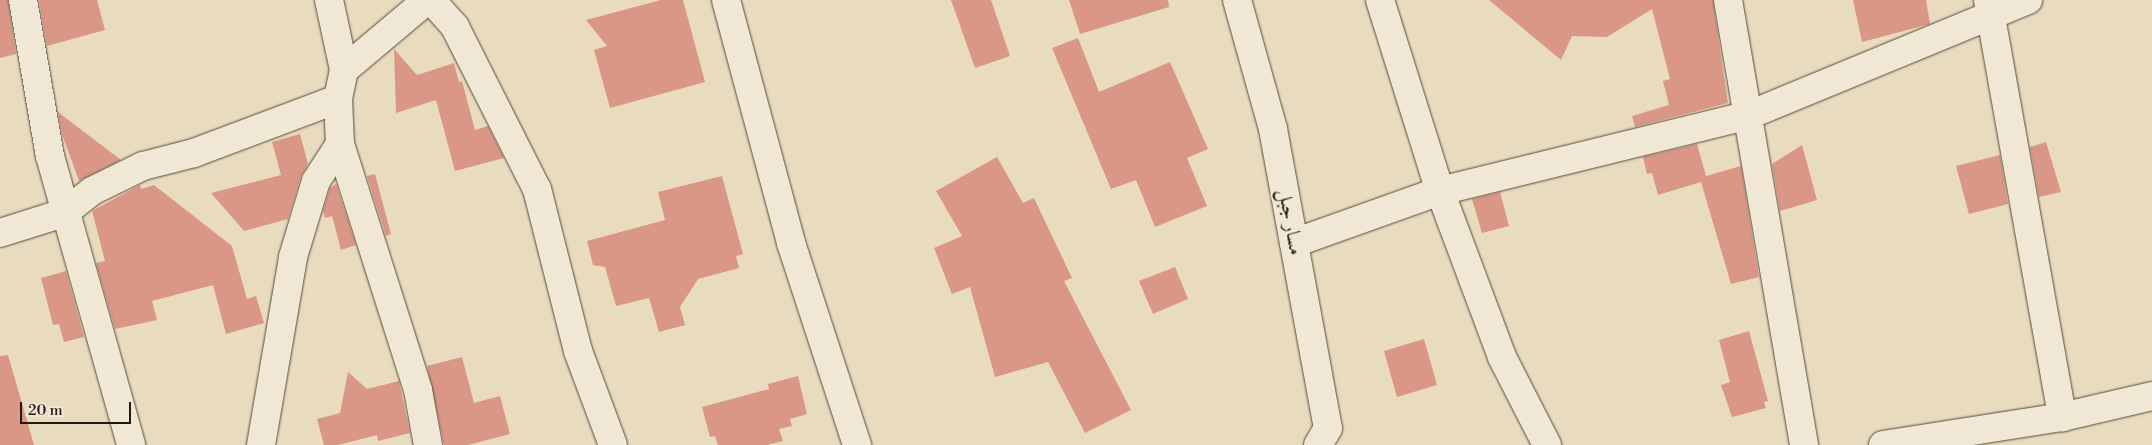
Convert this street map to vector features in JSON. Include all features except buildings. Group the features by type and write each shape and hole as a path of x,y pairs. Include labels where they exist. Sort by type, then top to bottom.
{"street":[{"path":"23,0 50,156 64,213 131,445"},
{"path":"329,0 344,70 338,99 340,144 418,390 428,445"},
{"path":"344,70 429,0 455,27 537,189 578,351 613,445"},
{"path":"726,0 791,243 857,445"},
{"name":"مسار جبل","path":"1237,0 1273,128 1328,428 1318,445"},
{"path":"1380,0 1440,190 1502,357 1547,445"},
{"path":"1728,0 1804,445"},
{"path":"1294,243 1440,190 1749,115 1990,7 2028,0"},
{"path":"1990,7 2062,417"},
{"path":"0,233 64,213 92,191 143,166 194,152 338,99"},
{"path":"261,445 293,257 316,181 340,144"},
{"path":"1883,445 2062,417 2152,396"}]}
